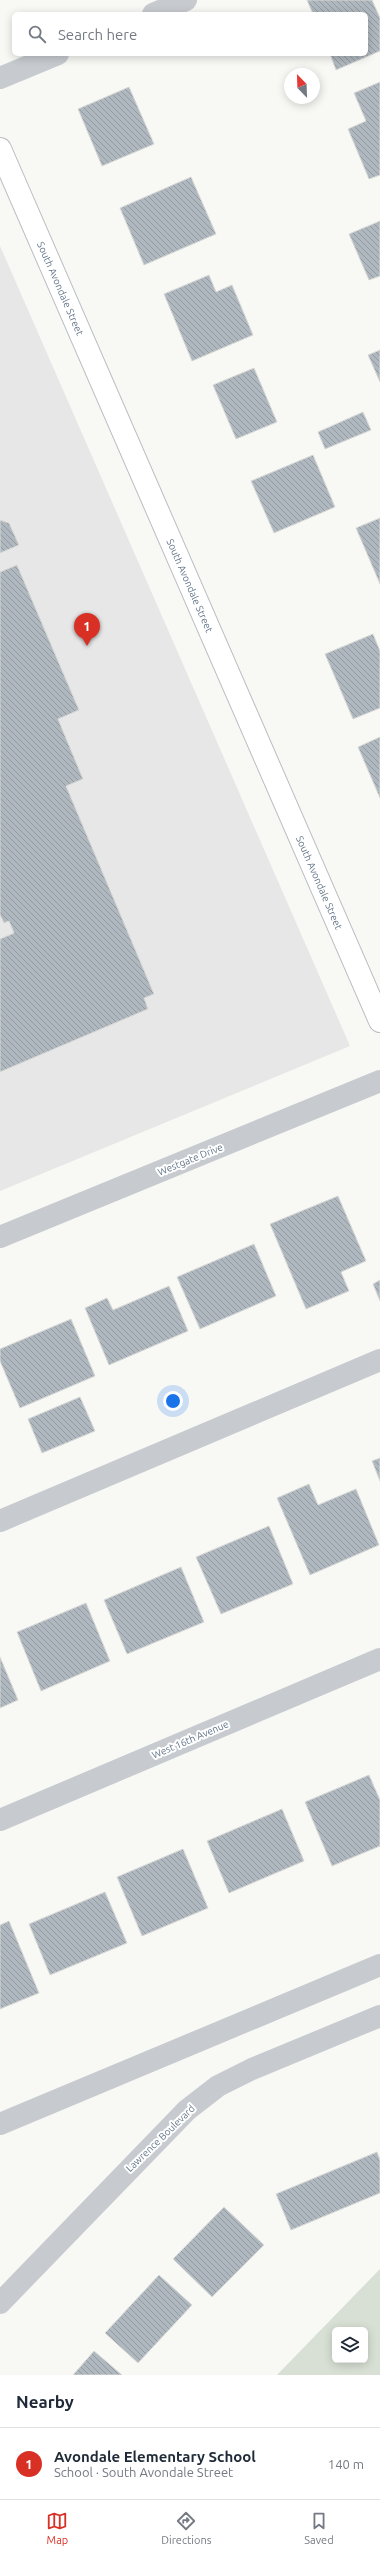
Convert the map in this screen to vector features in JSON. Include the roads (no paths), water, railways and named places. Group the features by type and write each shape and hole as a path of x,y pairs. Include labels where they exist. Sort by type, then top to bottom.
{"main road":[{"name":"South Avondale Street","path":"0,149 380,1021"}],"street":[{"path":"158,12 186,0"},
{"path":"0,78 53,56"},
{"name":"Westgate Drive","path":"0,1237 380,1081"},
{"path":"0,1521 380,1360"},
{"name":"West 16th Avenue","path":"0,1820 380,1659"},
{"path":"0,2124 380,1965"},
{"name":"Lawrence Boulevard","path":"0,2303 162,2134 218,2086 252,2069 380,2016"}],"place":[{"name":"Avondale Elementary School","path":"87,646"}]}
